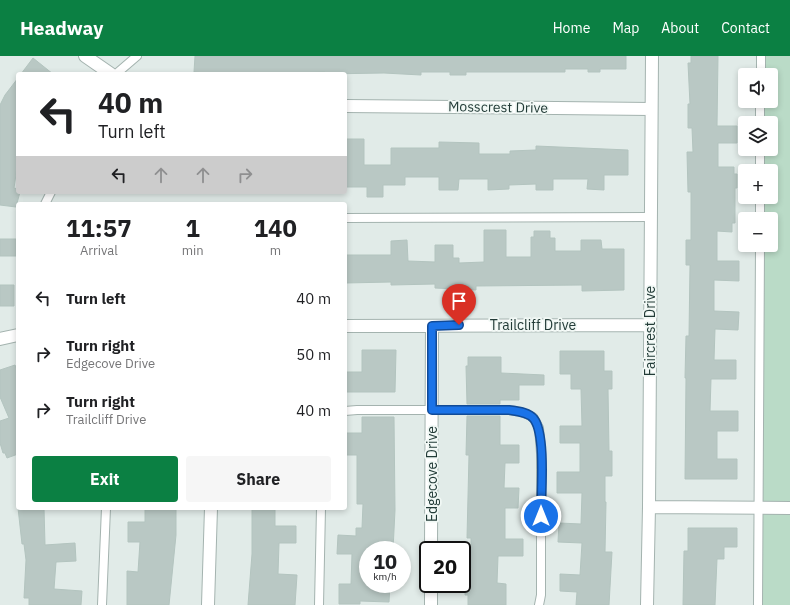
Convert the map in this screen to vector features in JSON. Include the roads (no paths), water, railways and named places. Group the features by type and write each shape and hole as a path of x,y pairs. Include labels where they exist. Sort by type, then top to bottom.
{"street":[{"path":"85,56 108,72"},
{"name":"Faircrest Drive","path":"647,605 652,56"},
{"name":"Mosscrest Drive","path":"347,106 651,109"},
{"name":"Trailcliff Drive","path":"347,326 650,325"},
{"name":"Edgecove Drive","path":"431,541 432,326"},
{"path":"0,339 16,336"},
{"path":"649,507 790,508"},
{"path":"208,605 211,510"},
{"path":"431,593 431,605"}],"lane":[{"path":"118,72 137,56"},
{"path":"761,56 761,68"},
{"path":"347,218 650,217"},
{"path":"758,605 760,252"},
{"path":"347,411 509,410 521,412 534,417 539,428 541,453 541,595 539,605"},
{"path":"102,605 106,510"},
{"path":"319,605 321,510"}]}
